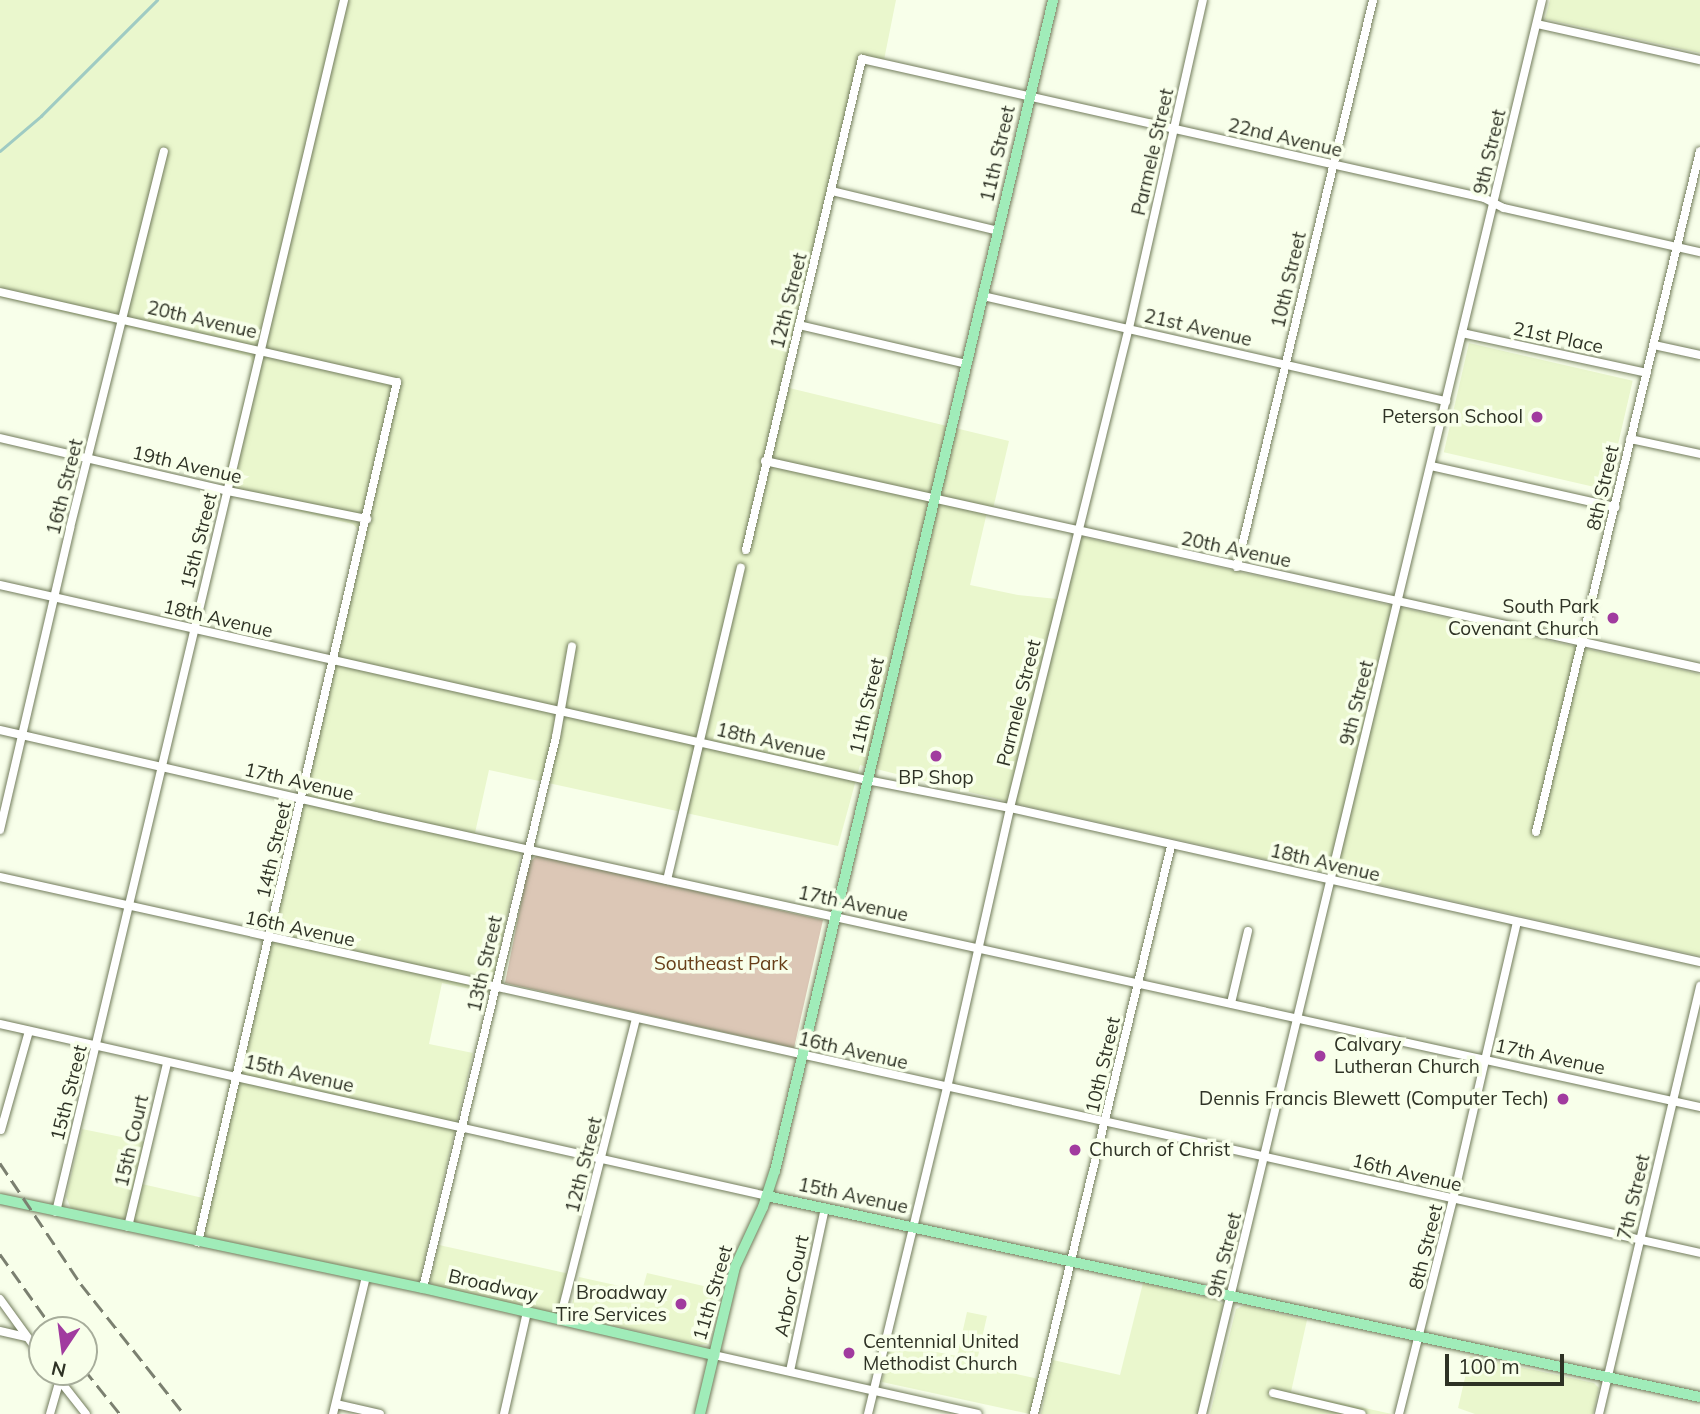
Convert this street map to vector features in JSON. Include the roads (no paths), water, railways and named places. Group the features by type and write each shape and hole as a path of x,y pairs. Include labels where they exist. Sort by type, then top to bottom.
{"main road":[{"name":"11th Street","path":"700,1414 735,1267 766,1196 802,1056 1030,97 1050,0"},
{"name":"15th Avenue","path":"766,1196 1700,1397"},
{"name":"Broadway","path":"0,1199 423,1288 714,1355"}],"street":[{"name":"15th Street","path":"56,1212 344,0"},
{"name":"Parmele Street","path":"868,1414 947,1088 1010,808 1129,328 1203,0"},
{"name":"10th Street","path":"1237,568 1373,0"},
{"name":"9th Street","path":"1202,1414 1537,24 1540,0"},
{"path":"1537,24 1700,60"},
{"name":"22nd Avenue","path":"862,59 1484,198 1504,208 1700,252"},
{"name":"12th Street","path":"746,550 862,59"},
{"name":"8th Street","path":"1536,832 1700,151"},
{"name":"16th Street","path":"0,830 164,152"},
{"path":"832,191 998,231"},
{"name":"20th Avenue","path":"0,292 397,382"},
{"name":"21st Avenue","path":"983,296 1446,401"},
{"path":"799,325 967,364"},
{"name":"21st Place","path":"1462,333 1647,373"},
{"path":"1654,345 1700,355"},
{"name":"14th Street","path":"198,1242 335,662 397,382"},
{"name":"19th Avenue","path":"0,438 228,491 367,519"},
{"path":"1630,439 1700,454"},
{"name":"20th Avenue","path":"765,461 1237,568 1700,668"},
{"path":"1431,466 1615,507"},
{"path":"667,880 741,568"},
{"name":"18th Avenue","path":"0,585 700,743 1010,808 1700,962"},
{"name":"13th Street","path":"423,1288 561,712 572,646"},
{"name":"17th Avenue","path":"0,730 1700,1107"},
{"name":"10th Street","path":"1034,1414 1171,846"},
{"name":"16th Avenue","path":"0,877 496,989 1700,1253"},
{"name":"8th Street","path":"1399,1414 1420,1338 1517,922"},
{"path":"1231,1003 1248,931"},
{"name":"7th Street","path":"1598,1414 1700,986"},
{"name":"12th Street","path":"560,1320 636,1018"},
{"name":"15th Avenue","path":"0,1024 766,1196"},
{"path":"1,1130 29,1031"},
{"name":"15th Court","path":"128,1227 167,1063"},
{"name":"Arbor Court","path":"790,1371 825,1208"},
{"path":"333,1414 366,1277"},
{"path":"0,1299 28,1340"},
{"path":"504,1414 527,1312"},
{"path":"0,1331 26,1337"},
{"name":"Broadway","path":"714,1355 977,1414"},
{"path":"50,1414 58,1386"},
{"path":"65,1386 86,1414"},
{"path":"1273,1394 1362,1414"},
{"path":"336,1404 380,1414"}],"waterway":[{"path":"0,151 41,116 157,0"}],"railway":[{"path":"0,1163 81,1284 184,1414"},
{"path":"0,1254 44,1316"},
{"path":"98,1386 120,1414"}],"place":[{"name":"Peterson School","path":"1537,417"},
{"name":"South Park Covenant Church","path":"1613,618"},
{"name":"BP Shop","path":"936,756"},
{"name":"Calvary Lutheran Church","path":"1320,1056"},
{"name":"Dennis Francis Blewett (Computer Tech)","path":"1563,1099"},
{"name":"Church of Christ","path":"1075,1150"},
{"name":"Broadway Tire Services","path":"681,1304"},
{"name":"Centennial United Methodist Church","path":"849,1353"}],"park label":[{"name":"Southeast Park","path":"721,964"}]}
